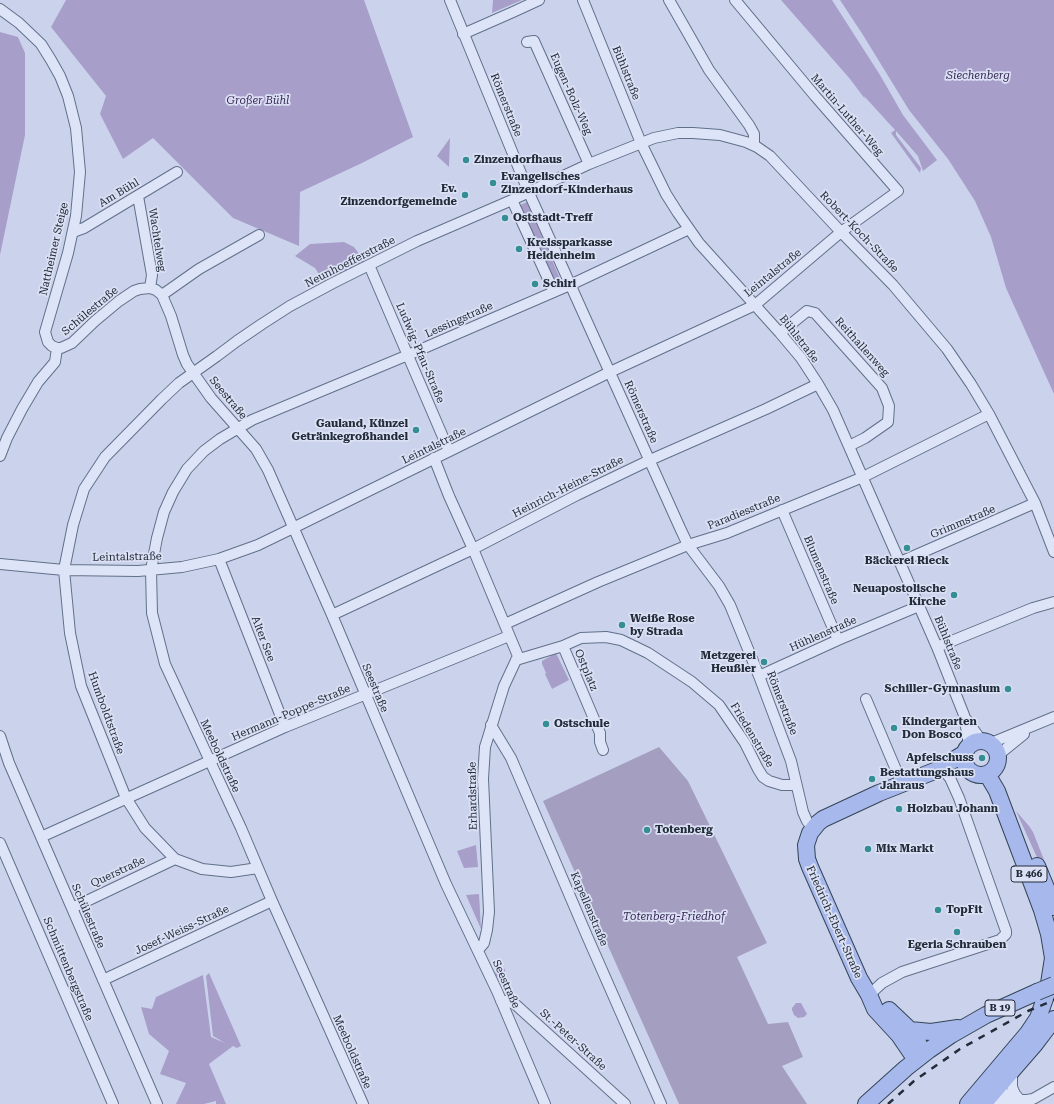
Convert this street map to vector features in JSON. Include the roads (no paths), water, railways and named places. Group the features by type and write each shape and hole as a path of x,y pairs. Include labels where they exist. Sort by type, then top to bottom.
{"main road":[{"path":"813,828 828,817 902,784 943,772 982,756"},
{"name":"B 466","path":"982,756 1054,907"},
{"name":"B 466","path":"982,756 1040,904 1050,934 1053,958 1048,990 1038,1018 983,1104"},
{"name":"Friedrich-Ebert-Straße","path":"813,828 806,845 807,859 840,938 875,1009 899,1035 916,1060"},
{"name":"B 19","path":"866,1104 916,1060 937,1045 999,1008 1054,985"},
{"name":"Friedrich-Ebert-Straße","path":"869,995 881,1003 910,1030 918,1041 919,1049 916,1060"},
{"name":"B 466","path":"968,1104 1002,1076 1044,1033 1054,1019"},
{"path":"910,1030 931,1032 966,1027"}],"street":[{"name":"Römerstraße","path":"450,0 529,193 680,528 688,545 719,586 730,605 760,676 791,760 803,812 807,821 813,828"},
{"path":"463,34 539,0"},
{"name":"Bühlstraße","path":"583,0 641,143 666,194 689,230 708,254 780,333 800,358 818,384 833,410 937,647 982,756"},
{"path":"669,0 709,70 749,125 754,134 754,145"},
{"name":"Martin-Luther-Weg","path":"735,0 815,96 898,191 841,232"},
{"name":"Nattheimer Steige","path":"0,9 19,23 40,44 51,60 60,76 68,96 76,128 80,172 77,209 73,232 45,332 48,342 57,348"},
{"name":"Eugen-Bolz-Weg","path":"527,42 534,41 589,164"},
{"name":"Robert-Koch-Straße","path":"529,193 589,164 665,135 693,133 720,135 754,145 765,152 893,285 947,349 972,384 989,414 1035,504 1054,552"},
{"name":"Am Bühl","path":"73,232 84,228 177,172"},
{"name":"Neunhoefferstraße","path":"193,374 237,341 290,306 422,239 529,193"},
{"name":"Wachtelweg","path":"138,196 152,275 150,288"},
{"path":"512,200 554,292"},
{"name":"Lessingstraße","path":"238,429 252,420 554,292 689,230"},
{"name":"Leintalstraße","path":"0,564 64,570 138,571 182,567 219,559 258,545 610,372 755,305 841,232"},
{"path":"150,288 156,290 162,295 199,269 259,235"},
{"name":"Ludwig-Pfau-Straße","path":"370,265 449,451"},
{"name":"Schülestraße","path":"0,456 7,438 22,409 38,382 55,362 57,348 61,348 72,343 99,317 134,291 150,288"},
{"name":"Seestraße","path":"162,295 171,316 182,355 193,374 211,398 256,449 262,459 332,615 446,884 478,950 545,1104"},
{"name":"Reithallenweg","path":"780,333 807,311 815,312 882,388 889,406 888,422 865,438 849,446"},
{"name":"Humboldtstraße","path":"193,374 179,383 162,399 105,457 84,489 73,525 64,570 70,633 81,686 126,798 146,828 175,859 202,869 231,872 258,868"},
{"name":"Heinrich-Heine-Straße","path":"332,615 473,549 577,495 650,460 766,409 818,384"},
{"name":"Paradiesstraße","path":"505,624 598,582 688,545 727,533 863,477 989,414"},
{"name":"Meeboldstraße","path":"238,429 220,439 204,451 187,470 173,492 162,519 151,570 152,613 165,664 241,828 363,1104"},
{"path":"434,458 518,656 516,660"},
{"name":"Grimmstraße","path":"900,562 1035,504"},
{"name":"Blumenstraße","path":"782,510 838,640"},
{"name":"Alter See","path":"219,559 285,727"},
{"path":"937,647 1033,608 1054,602"},
{"name":"Hühlenstraße","path":"760,676 838,640 919,606"},
{"name":"Hermann-Poppe-Straße","path":"41,837 285,727 509,636"},
{"name":"Friedenstraße","path":"563,646 581,638 606,637 621,640 648,653 692,682 719,705 745,743 763,777 769,781 782,785 796,784"},
{"name":"Ostplatz","path":"516,660 563,646 600,733 600,742 603,750"},
{"name":"Erhardstraße","path":"478,950 484,943 489,912 483,779 485,747 504,686 516,660"},
{"path":"866,699 902,784"},
{"path":"982,756 1034,726 1054,717"},
{"name":"Kapellenstraße","path":"491,725 511,758 661,1104"},
{"path":"982,756 1008,746 1034,726"},
{"name":"Schülestraße","path":"0,736 9,763 157,1104"},
{"path":"869,995 882,983 902,972 1000,940 1006,934 959,798 943,772"},
{"name":"Schmittenbergstraße","path":"0,843 113,1104"},
{"name":"Querstraße","path":"72,908 175,859"},
{"name":"Josef-Weiss-Straße","path":"103,980 272,901"},
{"name":"St.-Peter-Straße","path":"501,1002 508,1001 516,1005 624,1104"},
{"path":"1002,1076 1006,1095 1020,1101"},
{"path":"1002,1076 1011,1083 1013,1091 1020,1101"},
{"path":"989,1104 1004,1099 1020,1101 1036,1098 1054,1086"}],"railway":[{"path":"888,1104 914,1081 960,1049 1028,1011 1054,1000"}],"place":[{"name":"Zinzendorfhaus","path":"466,160"},
{"name":"Evangelisches Zinzendorf-Kinderhaus","path":"493,183"},
{"name":"Ev. Zinzendorfgemeinde","path":"465,195"},
{"name":"Oststadt-Treff","path":"505,218"},
{"name":"Kreissparkasse Heidenheim","path":"519,249"},
{"name":"Schiri","path":"535,284"},
{"name":"Gauland, Künzel Getränkegroßhandel","path":"416,430"},
{"name":"Bäckerei Rieck","path":"907,548"},
{"name":"Neuapostolische Kirche","path":"954,595"},
{"name":"Weiße Rose by Strada","path":"622,625"},
{"name":"Metzgerei Heußler","path":"764,662"},
{"name":"Schiller-Gymnasium","path":"1008,689"},
{"name":"Ostschule","path":"546,724"},
{"name":"Kindergarten Don Bosco","path":"894,728"},
{"name":"Apfelschuss","path":"982,758"},
{"name":"Bestattungshaus Jahraus","path":"872,779"},
{"name":"Holzbau Johann","path":"899,809"},
{"name":"Totenberg","path":"647,830"},
{"name":"Mix Markt","path":"868,849"},
{"name":"TopFit","path":"938,910"},
{"name":"Egeria Schrauben","path":"957,932"}],"park label":[{"name":"Siechenberg","path":"978,76"},
{"name":"Großer Bühl","path":"258,101"},
{"name":"Totenberg-Friedhof","path":"674,917"}]}
